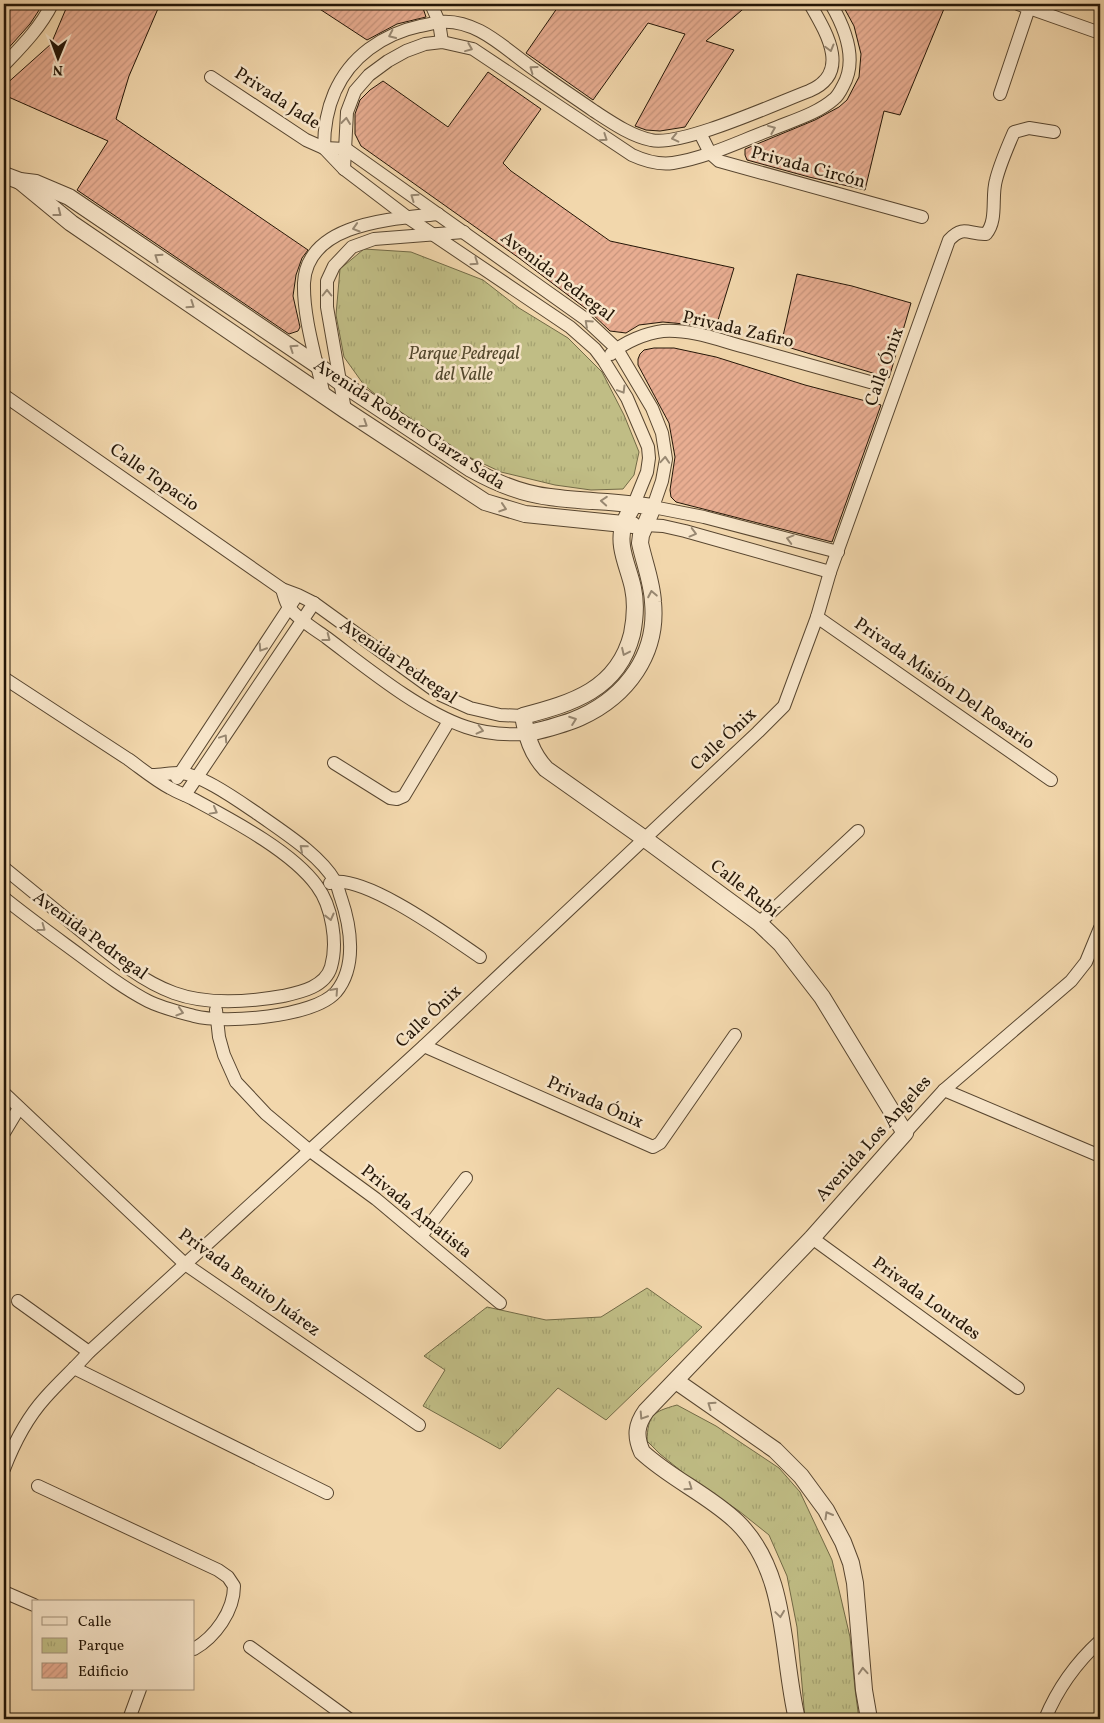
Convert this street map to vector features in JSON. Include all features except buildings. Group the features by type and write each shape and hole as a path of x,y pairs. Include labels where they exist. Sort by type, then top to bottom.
{"street":[{"path":"4,65 39,27 52,4"},
{"path":"431,4 439,22 442,42"},
{"path":"324,148 324,128 328,111 338,83 350,67 363,54 389,36 405,29 439,22 454,22 470,26 487,35 535,71 603,117 634,134 661,142 700,133 820,86 827,79 833,64 832,50 810,4"},
{"path":"344,169 346,149 345,125 350,101 355,91 370,75 388,61 406,51 425,44 442,42 474,49 632,156 655,162 672,163 710,154 814,112 835,98 844,86 849,70 850,57 849,45 831,4"},
{"path":"1000,94 1024,6 1100,33"},
{"name":"Privada Jade","path":"211,77 306,140 324,148 346,149"},
{"name":"Calle Ónix","path":"4,1469 11,1450 26,1424 45,1398 89,1352 424,1046 784,706 949,240 956,233 966,230 980,235 986,234 990,230 993,218 995,182 1005,151 1014,132 1029,128 1054,132"},
{"path":"700,133 710,154"},
{"name":"Privada Jade","path":"324,148 344,169"},
{"name":"Avenida Pedregal","path":"289,607 304,621 372,672 425,707 449,720 488,732 507,735 526,734 580,718 598,708 621,691 642,664 652,633 653,601 640,543 641,535 662,482 666,459 662,433 652,408 617,349 584,318 346,149"},
{"name":"Privada Circón","path":"710,154 726,164 922,217"},
{"name":"Avenida Pedregal","path":"298,595 314,604 441,695 470,708 500,715 522,716 554,708 582,697 606,681 620,664 629,644 634,613 633,588 621,543 623,525 647,472 648,446 627,398 604,361 595,349 570,327 434,234 407,218 344,169"},
{"name":"Avenida Roberto Garza Sada","path":"4,175 20,181 36,183 69,197 317,364 340,382 471,469 493,481 521,492 549,497 634,504 704,517 838,552"},
{"name":"Avenida Roberto Garza Sada","path":"20,181 71,223 344,410 485,502 525,514 623,525 645,524 663,526 830,572"},
{"path":"324,396 305,305 304,282 312,257 329,240 342,232 359,226 438,214"},
{"path":"344,410 327,307 327,281 334,266 352,247 374,239 464,232"},
{"name":"Privada Zafiro","path":"604,361 617,349 648,334 664,331 686,333 714,339 870,382"},
{"name":"Calle Topacio","path":"5,396 282,589 298,595"},
{"path":"282,589 289,607"},
{"path":"170,789 298,595"},
{"path":"185,795 314,604"},
{"name":"Privada Misión Del Rosario","path":"817,617 1051,780"},
{"name":"Avenida Pedregal","path":"4,678 152,775 170,789 185,795 263,840 307,874 318,888 329,913 335,940 330,972 324,980 302,992 278,997 216,1000 191,998 175,994 140,976 4,868"},
{"name":"Calle Rubí","path":"522,716 533,754 546,769 759,923 781,944 822,997 905,1132"},
{"path":"334,763 390,798 397,799 404,796 449,720"},
{"name":"Avenida Pedregal","path":"4,898 125,988 150,1002 177,1012 197,1017 243,1020 288,1013 322,1002 335,993 346,976 350,954 349,933 346,912 335,882 324,867 300,845 244,805 210,784 180,773 152,775"},
{"path":"759,923 858,831"},
{"path":"318,888 335,882 363,888 405,908 480,957"},
{"name":"Avenida Los Angeles","path":"797,1719 778,1602 772,1578 762,1554 750,1536 736,1521 649,1459 642,1452 637,1441 637,1430 640,1420 646,1411 812,1238 944,1090 1071,981 1086,962 1099,934"},
{"name":"Privada Amatista","path":"216,1000 217,1019 224,1055 236,1082 266,1114 309,1150 376,1199 500,1303"},
{"name":"Privada Ónix","path":"424,1046 654,1147 660,1143 735,1035"},
{"path":"944,1090 1100,1156"},
{"name":"Privada Benito Juárez","path":"4,1093 185,1264 419,1425"},
{"path":"4,1133 19,1108"},
{"path":"421,1236 466,1178"},
{"name":"Privada Lourdes","path":"812,1238 1018,1388"},
{"path":"18,1301 89,1352"},
{"path":"74,1368 327,1493"},
{"path":"676,1381 775,1450 801,1476 826,1510 843,1542 851,1562 856,1583 864,1690 869,1719"},
{"path":"38,1486 228,1576 234,1586 229,1612 209,1637 195,1648"},
{"path":"4,1592 32,1604"},
{"path":"1045,1719 1049,1709 1076,1666 1100,1641"},
{"path":"250,1647 349,1719"},
{"path":"129,1719 140,1690"}],"green space":[{"name":"Parque Pedregal del Valle","path":"364,249 411,252 483,280 519,308 568,338 602,372 624,415 639,452 634,475 623,489 591,490 555,485 501,472 456,451 420,431 364,385 344,357 336,315 340,269"},
{"path":"647,1288 702,1327 606,1420 558,1388 500,1449 423,1406 445,1370 424,1356 487,1307 546,1320 601,1317"},
{"path":"677,1405 716,1426 779,1468 800,1492 832,1560 850,1637 859,1719 805,1719 797,1627 787,1576 769,1535 739,1511 686,1475 647,1441 650,1420 653,1416 662,1410"}]}
